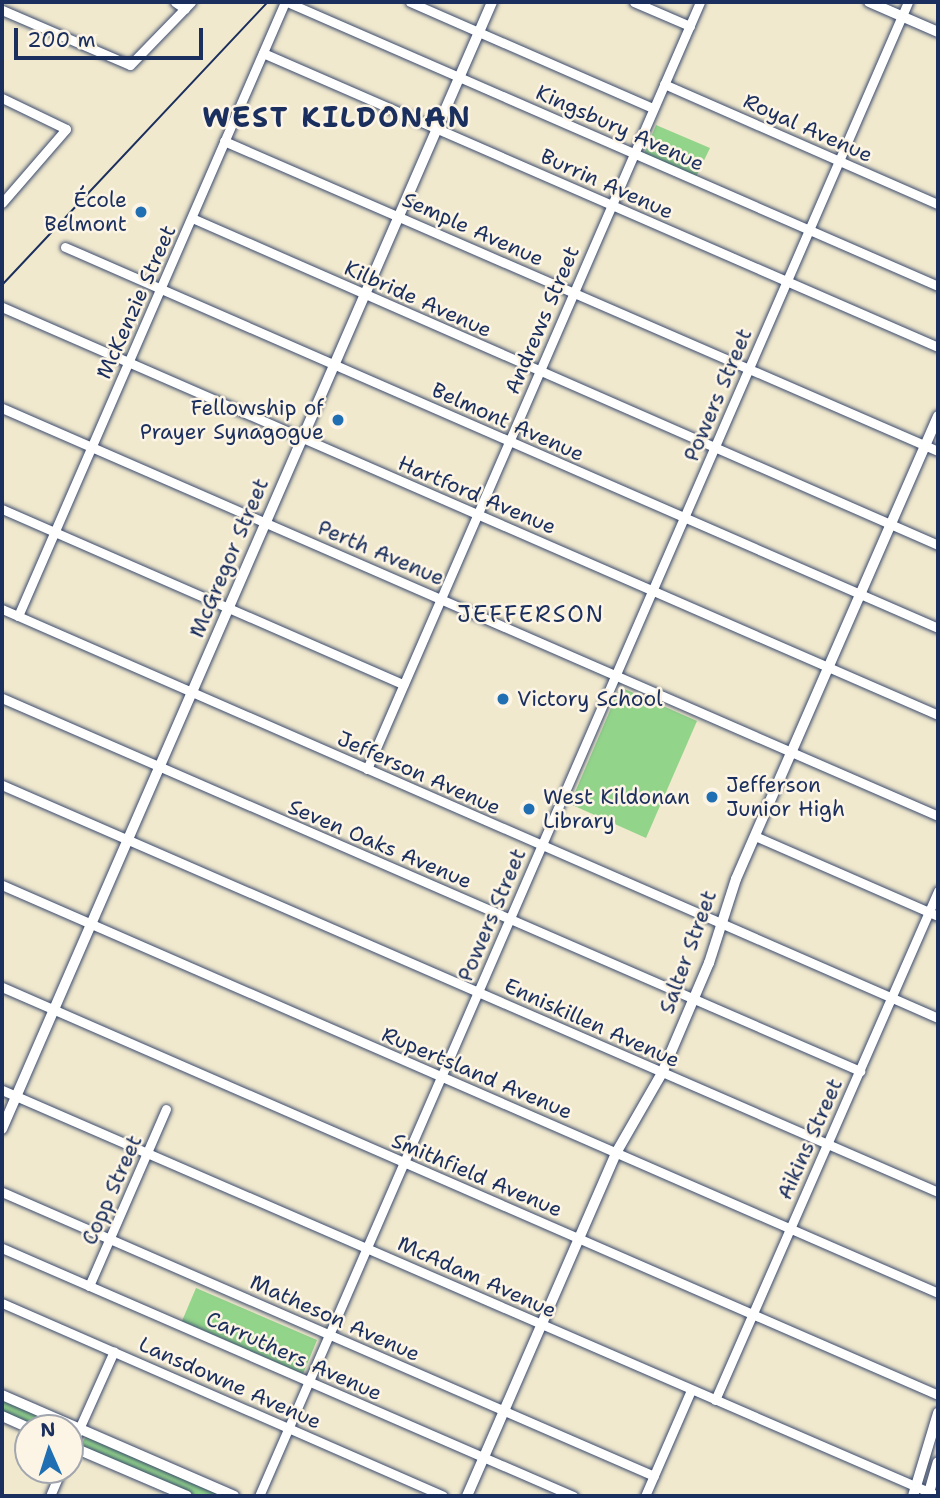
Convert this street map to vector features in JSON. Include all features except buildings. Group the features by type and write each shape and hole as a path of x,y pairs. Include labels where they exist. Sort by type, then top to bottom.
{"main road":[{"name":"McGregor Street","path":"2,1129 492,2"},
{"path":"869,2 938,32"},
{"name":"Salter Street","path":"467,1496 616,1153 662,1073 693,1000 755,836 938,416"},
{"path":"2,1395 46,1414"},
{"path":"914,1492 938,1413"},
{"path":"84,1431 234,1496"},
{"path":"84,1453 187,1496"},
{"path":"932,1495 938,1462"}],"street":[{"path":"2,10 130,65 188,6 175,2"},
{"name":"McKenzie Street","path":"18,616 286,2"},
{"name":"Kingsbury Avenue","path":"286,2 938,286"},
{"path":"410,2 653,108"},
{"path":"634,2 690,26"},
{"name":"Andrews Street","path":"367,769 700,2"},
{"name":"Powers Street","path":"259,1496 908,2"},
{"name":"Burrin Avenue","path":"263,53 938,347"},
{"name":"Royal Avenue","path":"664,84 938,204"},
{"path":"2,98 66,129 2,203"},
{"name":"Semple Avenue","path":"224,141 938,451"},
{"name":"Kilbride Avenue","path":"192,218 938,545"},
{"name":"Belmont Avenue","path":"65,247 938,628"},
{"path":"2,319 6,309"},
{"name":"Hartford Avenue","path":"6,309 938,715"},
{"name":"Perth Avenue","path":"2,408 938,816"},
{"path":"2,509 403,684"},
{"name":"Jefferson Avenue","path":"2,609 938,1018"},
{"name":"Seven Oaks Avenue","path":"2,698 860,1071"},
{"name":"Enniskillen Avenue","path":"2,785 938,1192"},
{"path":"755,836 934,914"},
{"name":"Rupertsland Avenue","path":"2,885 938,1293"},
{"name":"Aikins Street","path":"715,1400 891,998 934,914 938,891"},
{"name":"Smithfield Avenue","path":"2,987 938,1395"},
{"name":"McAdam Avenue","path":"2,1090 715,1400 914,1492 932,1495"},
{"name":"Copp Street","path":"89,1286 166,1109"},
{"name":"Matheson Avenue","path":"2,1192 654,1476"},
{"name":"Carruthers Avenue","path":"2,1248 573,1496"},
{"name":"Lansdowne Avenue","path":"2,1303 443,1496"},
{"path":"84,1420 114,1351"},
{"path":"645,1496 691,1390"}],"green space":[{"path":"656,125 710,148 696,177 644,154"},
{"path":"620,687 697,721 646,838 570,804"},
{"path":"196,1288 317,1340 303,1374 182,1321"},
{"path":"2,1400 34,1414 14,1414 14,1417 2,1412"},
{"path":"86,1437 223,1496 196,1496 84,1447"}],"railway":[{"path":"2,285 268,2"}],"place":[{"name":"École Belmont","path":"141,212"},
{"name":"Fellowship of Prayer Synagogue","path":"338,420"},
{"name":"Victory School","path":"503,699"},
{"name":"Jefferson Junior High","path":"712,797"},
{"name":"West Kildonan Library","path":"529,809"}],"district":[{"name":"WEST KILDONAN","path":"337,117"},
{"name":"JEFFERSON","path":"531,614"}]}
